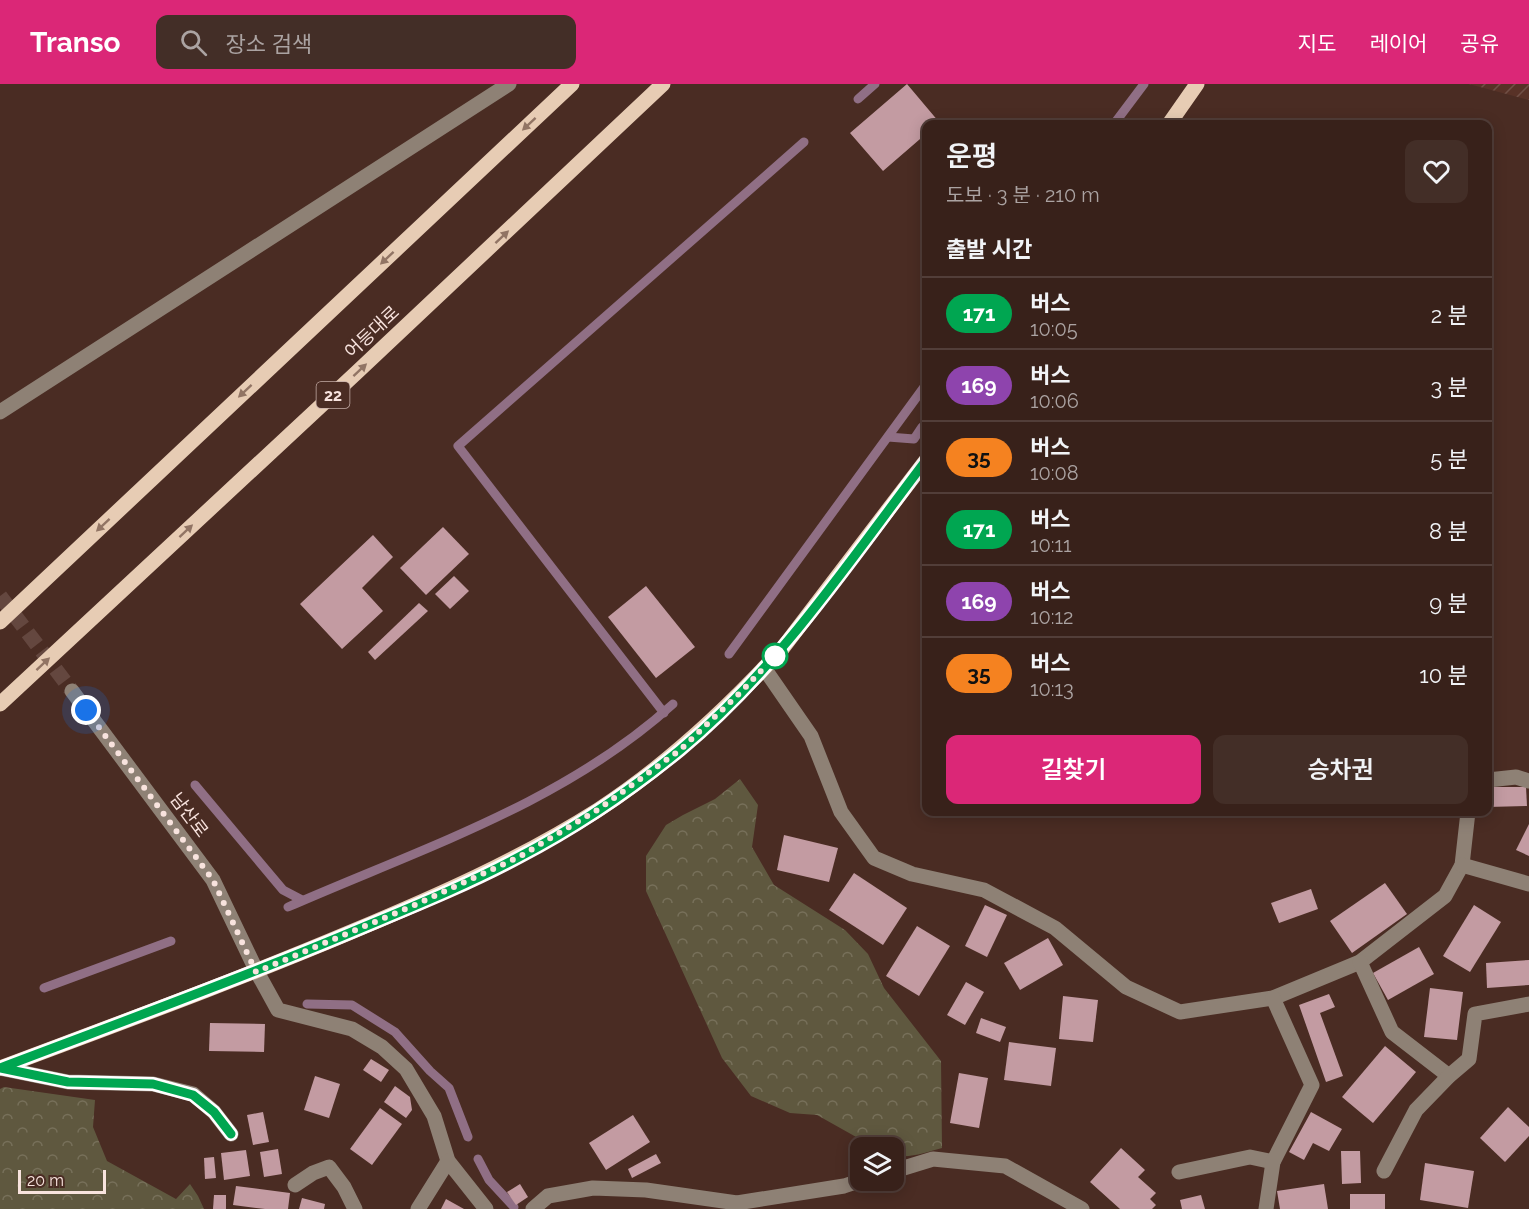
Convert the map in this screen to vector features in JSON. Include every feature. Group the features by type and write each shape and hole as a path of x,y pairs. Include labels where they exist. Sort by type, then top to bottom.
{"main road":[{"path":"0,622 572,84"},
{"name":"어등대로","path":"0,704 663,84"},
{"path":"1172,120 1197,84"},
{"path":"0,1068 256,972 415,905 529,851 599,809 680,750 782,649 922,466"}],"street":[{"path":"0,412 508,84"},
{"path":"764,668 811,736 841,812 874,858 912,874 984,890 1055,928 1126,987 1180,1012 1273,998 1360,962 1445,896 1461,865 1467,816"},
{"name":"남산로","path":"72,691 213,880 256,972 278,1010 352,1029 382,1047 406,1069 434,1116 448,1161"},
{"path":"1492,780 1516,777 1529,781"},
{"path":"1461,865 1529,884"},
{"path":"1360,962 1392,1032 1449,1076"},
{"path":"1266,1209 1273,1162 1312,1085 1273,998"},
{"path":"1384,1171 1416,1110 1469,1059 1475,1014 1529,1004"},
{"path":"0,1068 68,1082 153,1084 193,1095 214,1112 231,1134"},
{"path":"1179,1172 1250,1157 1273,1162"},
{"path":"904,1168 933,1160 1005,1166 1082,1209"},
{"path":"418,1209 448,1161 486,1209"},
{"path":"295,1185 313,1173 329,1167 344,1187 355,1209"},
{"path":"533,1209 548,1197 593,1188 646,1190 737,1203 850,1184"}],"shaded area":[{"path":"1469,84 1529,84 1529,100"}],"green space":[{"path":"740,779 758,805 752,847 774,885 845,930 868,954 884,988 941,1061 942,1148 904,1156 904,1137 856,1137 817,1115 790,1113 751,1096 722,1058 646,891 646,856 666,825 715,799"},
{"path":"4,1087 95,1100 93,1127 107,1161 176,1199 190,1184 204,1209 0,1209 0,1089"}],"building":[{"path":"907,84 937,120 922,120 922,137 883,171 850,133"},
{"path":"443,527 469,554 426,595 400,568"},
{"path":"373,535 393,557 362,588 383,611 342,649 300,604"},
{"path":"454,576 469,591 450,609 435,594"},
{"path":"646,586 695,647 656,678 608,617"},
{"path":"419,603 428,611 375,660 368,652"},
{"path":"1492,787 1526,787 1527,806 1492,807"},
{"path":"1529,824 1529,856 1516,850"},
{"path":"784,835 838,848 829,882 777,870"},
{"path":"854,873 907,908 883,945 829,910"},
{"path":"1385,883 1407,914 1352,953 1330,921"},
{"path":"1311,889 1318,909 1279,923 1271,903"},
{"path":"985,905 1007,915 987,957 965,946"},
{"path":"1474,905 1501,922 1470,972 1443,956"},
{"path":"917,926 950,946 919,996 886,976"},
{"path":"1048,938 1063,965 1020,990 1004,963"},
{"path":"1419,947 1434,974 1388,1000 1373,973"},
{"path":"1529,960 1529,985 1487,988 1486,963"},
{"path":"966,982 984,992 965,1025 947,1015"},
{"path":"1430,988 1463,992 1457,1040 1424,1037"},
{"path":"1329,994 1335,1007 1320,1013 1343,1076 1326,1082 1299,1005"},
{"path":"1063,996 1098,1000 1093,1042 1059,1039"},
{"path":"981,1018 1006,1027 1000,1042 976,1033"},
{"path":"210,1023 265,1024 264,1052 209,1051"},
{"path":"1009,1042 1056,1048 1051,1086 1004,1080"},
{"path":"1385,1046 1416,1072 1373,1123 1342,1097"},
{"path":"371,1059 389,1070 381,1082 363,1070"},
{"path":"959,1073 988,1078 979,1128 950,1123"},
{"path":"315,1076 340,1084 329,1118 304,1110"},
{"path":"395,1086 410,1097 412,1110 406,1118 384,1102"},
{"path":"1508,1107 1529,1127 1529,1136 1505,1162 1480,1138"},
{"path":"380,1108 402,1124 372,1165 350,1149"},
{"path":"263,1112 269,1142 253,1145 247,1115"},
{"path":"1311,1112 1342,1129 1329,1151 1313,1143 1304,1160 1289,1152"},
{"path":"633,1115 650,1142 606,1170 589,1143"},
{"path":"1121,1148 1145,1170 1138,1177 1156,1193 1150,1199 1156,1205 1152,1209 1120,1209 1090,1182"},
{"path":"278,1149 282,1174 264,1177 260,1152"},
{"path":"246,1150 250,1176 224,1180 221,1153"},
{"path":"1341,1151 1360,1151 1361,1183 1342,1184"},
{"path":"656,1154 661,1163 632,1178 628,1169"},
{"path":"214,1157 216,1178 205,1179 204,1158"},
{"path":"1425,1163 1474,1171 1468,1208 1420,1200"},
{"path":"520,1184 528,1197 516,1205 507,1192"},
{"path":"1324,1184 1328,1209 1280,1209 1277,1191"},
{"path":"236,1186 290,1193 288,1209 233,1205"},
{"path":"1350,1194 1385,1194 1385,1209 1350,1209"},
{"path":"214,1195 226,1195 226,1209 213,1209"},
{"path":"1201,1195 1205,1209 1182,1209 1180,1200"},
{"path":"302,1198 325,1204 324,1209 299,1209"},
{"path":"446,1199 464,1209 441,1209"}],"waterway":[{"path":"858,99 875,84"},
{"path":"1117,120 1144,84"},
{"path":"664,713 458,446 804,142"},
{"path":"729,654 922,390"},
{"path":"888,437 914,439 922,427"},
{"path":"288,907 489,821 538,796 631,739 673,704"},
{"path":"195,785 283,890 302,900"},
{"path":"44,988 171,941"},
{"path":"307,1004 352,1005 395,1032 430,1071 449,1088 468,1137"},
{"path":"478,1159 489,1180 514,1207"}],"tunnel":[{"path":"0,596 72,691"}],"bus line":[{"name":"171","path":"231,1134 214,1112 193,1095 153,1084 68,1082 0,1068 256,972 415,905 519,857 599,809 680,750 782,649 922,466"}],"route":[{"path":"86,710 213,880 256,972 415,905 519,857 599,809 680,750 775,656"}]}
